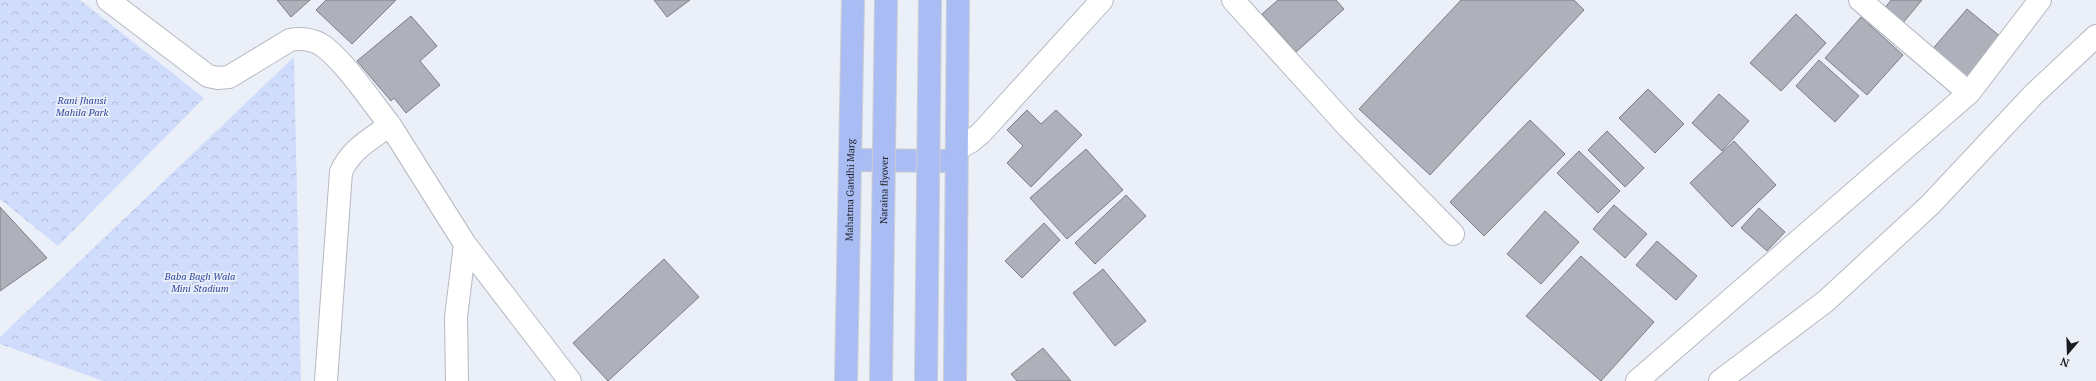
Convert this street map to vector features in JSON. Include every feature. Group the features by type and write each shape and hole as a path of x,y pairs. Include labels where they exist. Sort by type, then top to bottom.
{"main road":[{"name":"Mahatma Gandhi Marg","path":"846,381 851,160 852,0"},
{"name":"Naraina flyover","path":"881,381 886,0"},
{"path":"926,381 930,0"},
{"path":"955,381 958,0"},
{"path":"851,160 956,155"}],"street":[{"path":"108,0 208,76 218,78 229,77 290,40 301,38 319,44 334,54 390,125 465,244 570,381"},
{"path":"956,155 981,133 1102,0"},
{"path":"1233,0 1348,127 1453,234"},
{"path":"1860,0 1970,93"},
{"path":"1637,381 1970,93 2040,0"},
{"path":"1720,381 1826,301 1930,205 2032,95 2096,36"},
{"path":"326,381 341,172 346,160 357,149 390,125"},
{"path":"457,381 456,317 465,244"}],"green space":[{"name":"Rani Jhansi Mahila Park","path":"0,0 80,0 204,98 58,246 0,199"},
{"name":"Baba Bagh Wala Mini Stadium","path":"294,57 301,381 103,381 0,344 0,337"}],"building":[{"path":"277,0 310,0 291,17"},
{"path":"326,0 396,0 352,44 316,10"},
{"path":"654,0 690,0 667,17"},
{"path":"1278,0 1336,0 1344,9 1296,52 1262,14"},
{"path":"1461,0 1574,0 1584,10 1430,175 1359,109"},
{"path":"1891,0 1922,0 1902,24 1884,9"},
{"path":"1967,9 2007,42 1970,85 1930,52"},
{"path":"1796,14 1826,43 1781,91 1750,63"},
{"path":"411,16 437,46 420,61 440,85 406,113 394,98 391,101 357,61"},
{"path":"1861,17 1903,55 1867,95 1825,58"},
{"path":"1819,60 1859,96 1835,122 1796,86"},
{"path":"1648,89 1684,124 1655,153 1619,118"},
{"path":"1719,94 1749,121 1722,151 1692,123"},
{"path":"1027,110 1041,124 1056,110 1082,135 1031,187 1007,163 1023,146 1007,130"},
{"path":"1530,120 1565,154 1484,236 1450,202"},
{"path":"1607,131 1644,168 1625,187 1588,150"},
{"path":"1734,141 1776,185 1732,227 1690,183"},
{"path":"1086,149 1123,190 1067,239 1030,198"},
{"path":"1579,151 1620,191 1598,213 1557,173"},
{"path":"1126,195 1146,216 1095,264 1075,243"},
{"path":"1614,205 1647,234 1625,258 1593,229"},
{"path":"0,207 47,258 0,291"},
{"path":"1759,208 1785,232 1767,251 1741,228"},
{"path":"1545,211 1579,242 1541,284 1507,254"},
{"path":"1044,223 1060,240 1022,278 1005,261"},
{"path":"1657,241 1697,276 1676,300 1636,265"},
{"path":"1581,256 1654,322 1601,381 1526,316"},
{"path":"664,259 699,297 608,381 573,343"},
{"path":"1103,269 1146,321 1115,346 1073,293"},
{"path":"1043,348 1071,381 1017,381 1011,374"}]}
